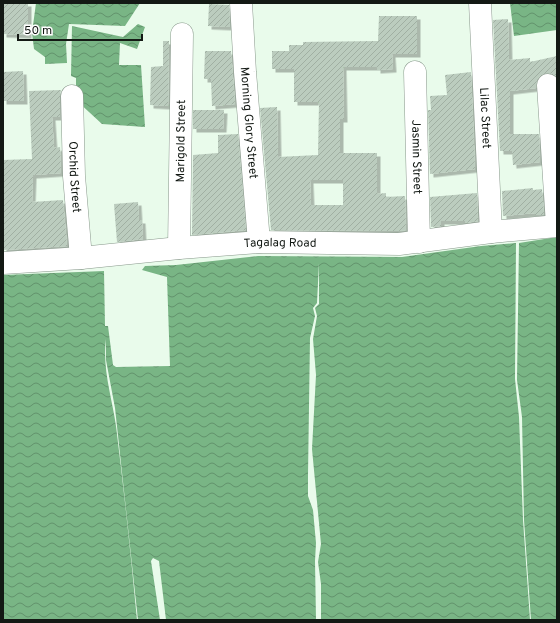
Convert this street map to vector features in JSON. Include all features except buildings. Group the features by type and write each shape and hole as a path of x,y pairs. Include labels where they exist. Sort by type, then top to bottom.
{"street":[{"name":"Morning Glory Street","path":"241,3 259,242"},
{"name":"Lilac Street","path":"480,3 491,232"},
{"name":"Marigold Street","path":"179,248 182,34"},
{"name":"Jasmin Street","path":"415,72 419,242"},
{"path":"548,85 557,226"},
{"name":"Orchid Street","path":"72,96 74,176 81,258"},
{"name":"Tagalag Road","path":"3,263 81,258 259,242 399,244 491,232 557,226"}],"water":[{"path":"36,3 140,3 125,26 69,24 66,44 67,63 45,64 45,57 34,49 32,33"},
{"path":"510,3 557,3 557,30 514,36"},
{"path":"138,24 145,27 137,49 120,43 119,65 141,65 145,127 102,124 76,100 76,78 71,76 72,26 123,37"},
{"path":"557,237 557,620 531,620 524,520 522,417 517,380 519,243"},
{"path":"516,243 515,379 519,417 523,520 530,620 321,620 321,584 318,562 321,544 312,449 316,375 313,339 317,316 315,308 319,304 319,263 317,303 313,308 315,316 310,338 308,475 308,496 313,510 316,543 316,620 166,620 159,561 153,558 151,561 160,620 138,620 115,408 106,360 106,339 105,361 106,372 116,426 137,620 3,620 3,275 104,271 105,326 108,326 113,365 116,367 170,366 167,277 142,270 145,266 176,265 258,256 402,257 481,246"}]}
